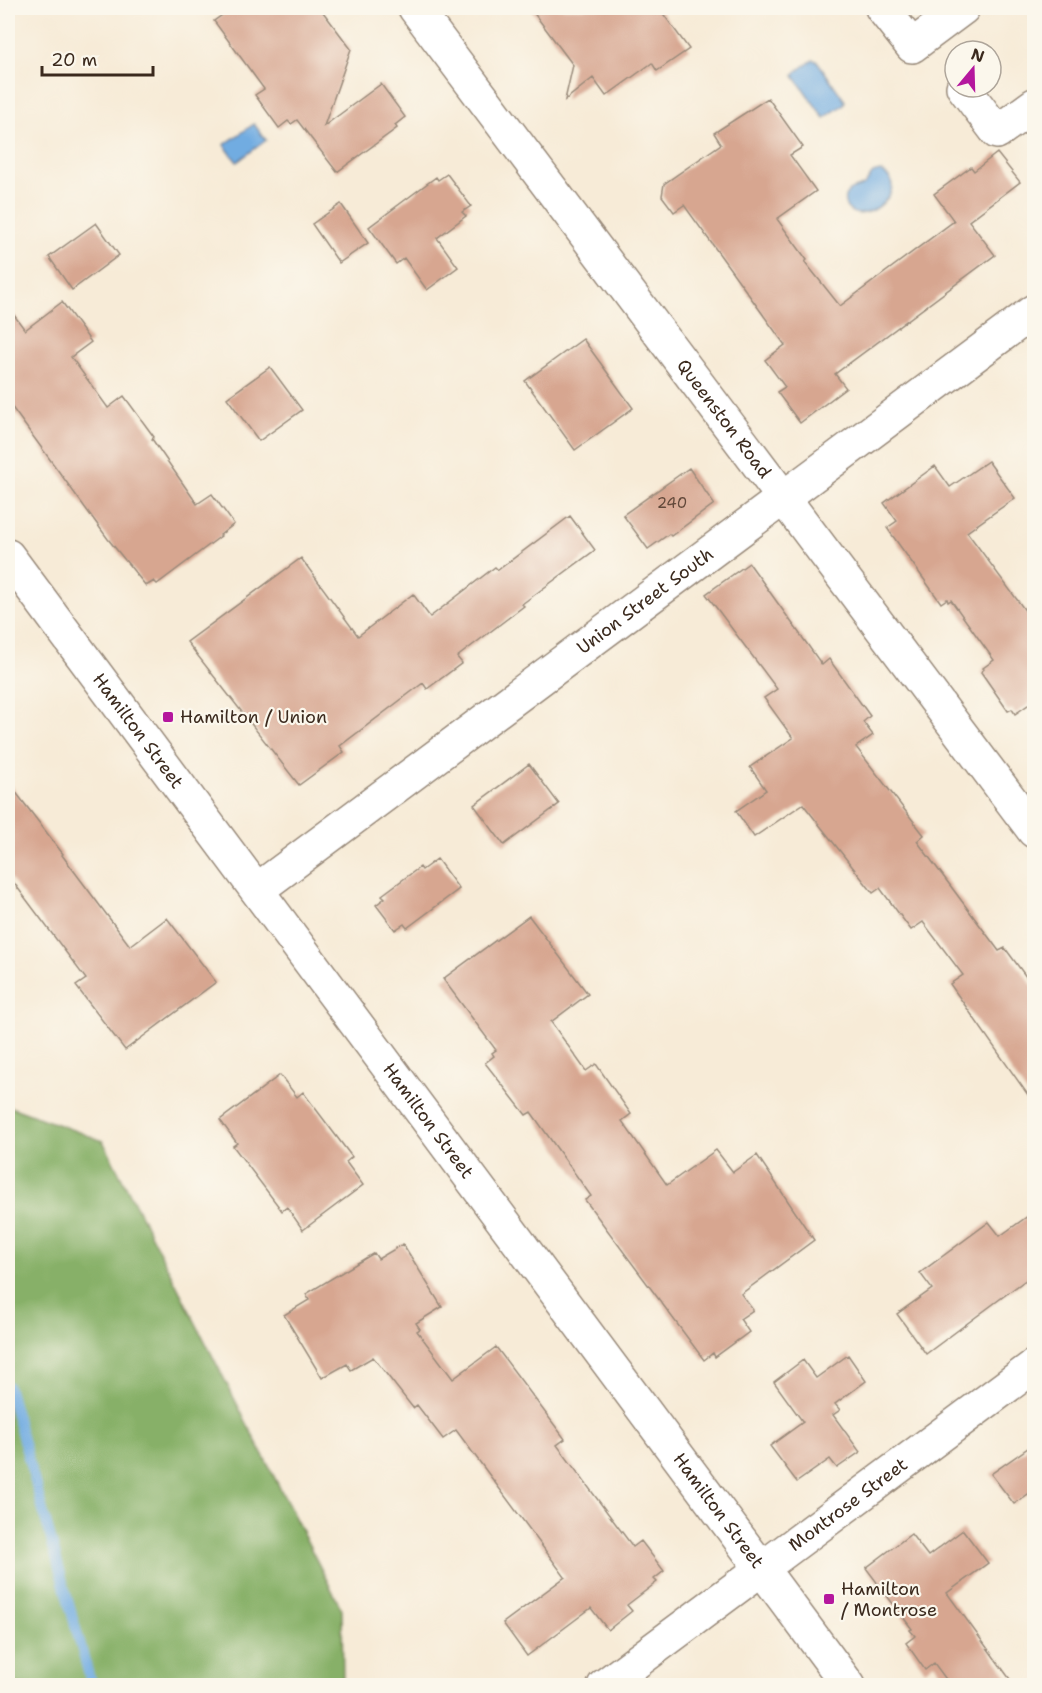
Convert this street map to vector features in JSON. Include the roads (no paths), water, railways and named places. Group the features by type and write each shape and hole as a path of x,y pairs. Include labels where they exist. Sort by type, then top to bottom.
{"street":[{"name":"Queenston Road","path":"415,8 1035,831"},
{"path":"882,8 912,46 963,8"},
{"path":"972,99 997,132 1035,105"},
{"name":"Union Street South","path":"257,890 1035,311"},
{"name":"Hamilton Street","path":"8,555 19,592 257,890 849,1686"},
{"name":"Montrose Street","path":"604,1686 1035,1366"}],"water":[{"path":"813,60 817,61 845,101 843,105 824,118 794,76"},
{"path":"254,124 266,140 237,162 224,145"},
{"path":"880,171 889,177 892,186 890,194 875,209 865,213 856,213 848,209 845,201 847,193 863,186 873,173"}],"waterway":[{"path":"8,1386 92,1686"}],"place":[{"name":"Hamilton / Union","path":"168,717"},
{"name":"Hamilton / Montrose","path":"829,1599"}]}
